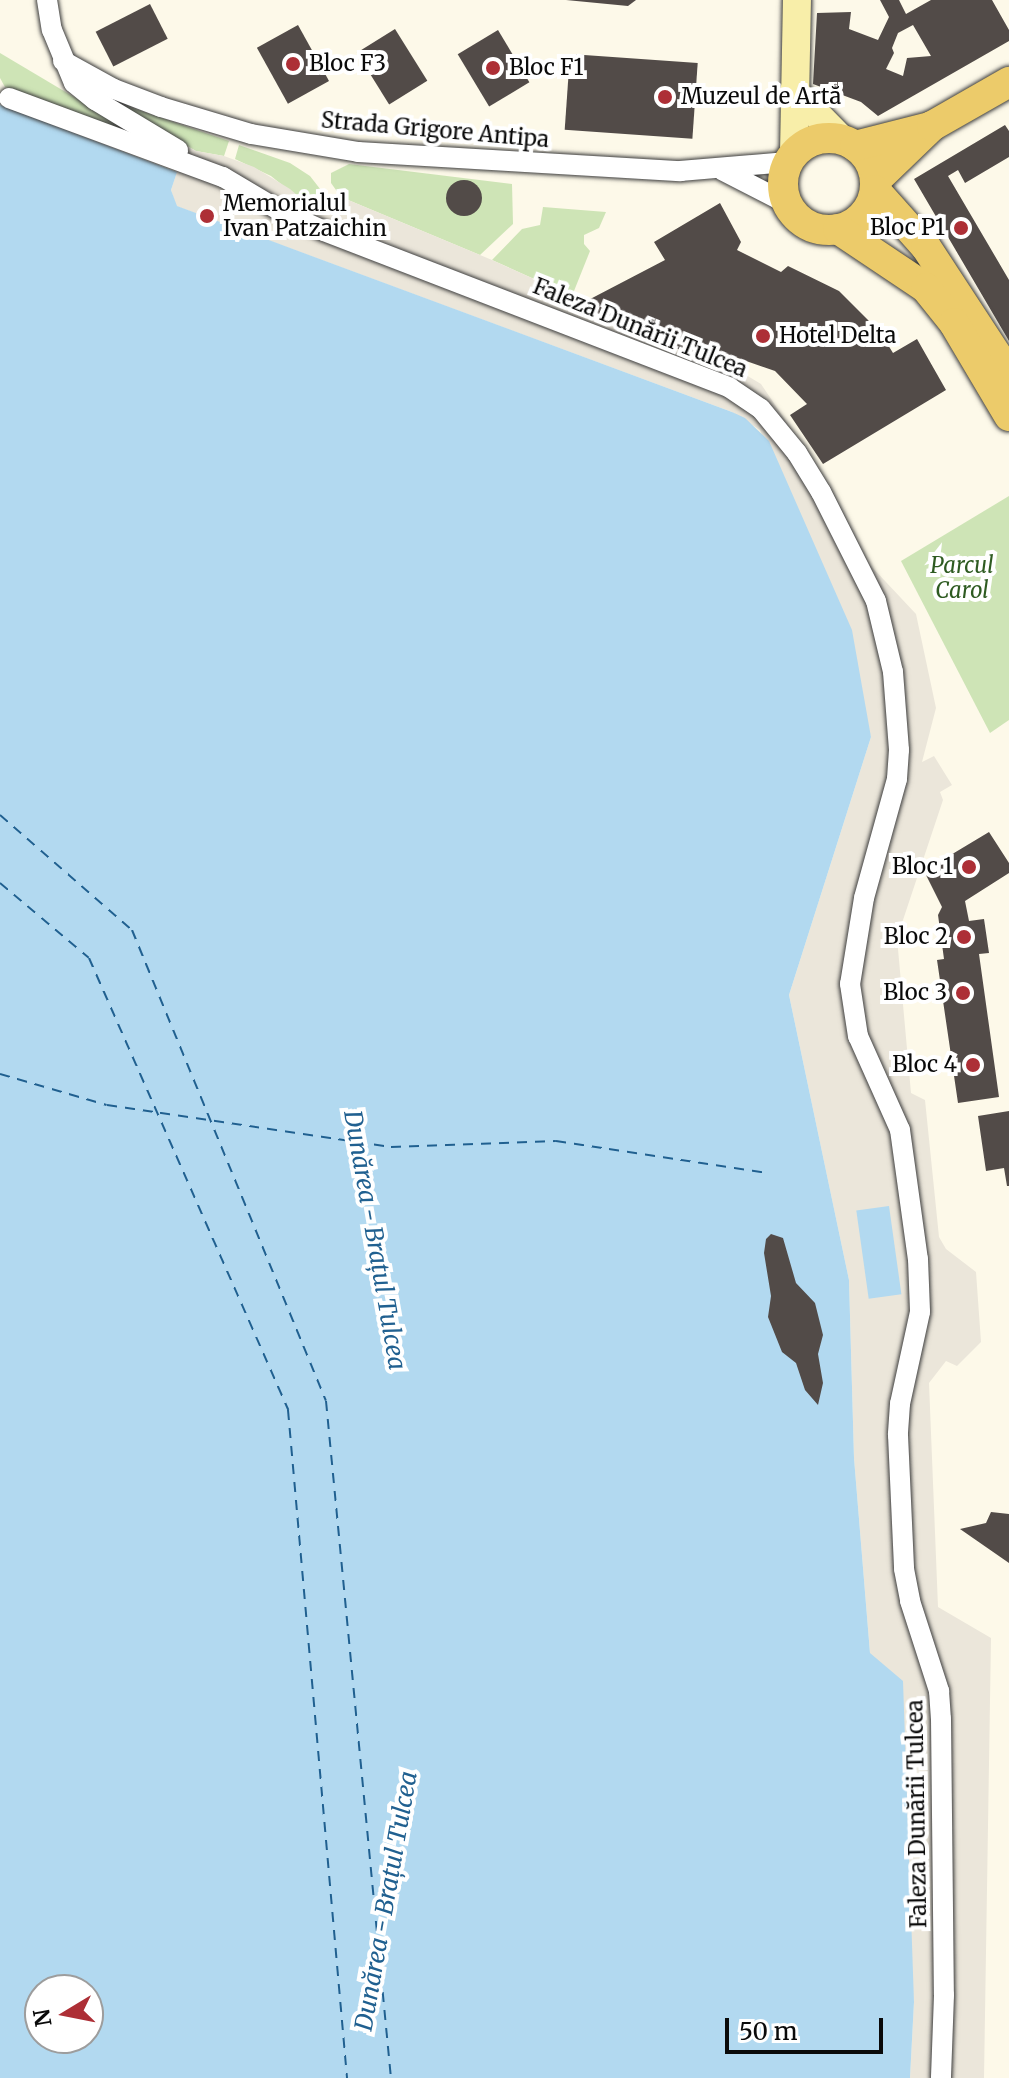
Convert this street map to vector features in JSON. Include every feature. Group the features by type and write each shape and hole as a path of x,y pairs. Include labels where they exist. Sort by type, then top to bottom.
{"main road":[{"path":"932,126 848,142 823,138 807,143 791,158 783,181 788,204 795,214 814,227 838,229 849,225 866,211 875,185 932,126 1008,84"},
{"path":"848,142 872,167 875,185 926,247 1009,374"},
{"path":"838,229 926,288 954,323 1009,416"}],"street":[{"path":"47,0 63,61 74,83 89,96 223,177"},
{"path":"791,158 797,0"},
{"name":"Strada Grigore Antipa","path":"63,61 114,89 161,107 251,134 343,150 627,169 722,170 791,158"},
{"path":"794,91 848,142"},
{"name":"Faleza Dunării Tulcea","path":"9,98 223,177 282,212 324,231 702,375 738,393 774,423 797,453 821,492 876,601 893,672 898,764 892,808 864,898 850,984 858,1036 900,1130 918,1259 920,1312 900,1404 898,1435 904,1569 910,1601 939,1691 941,1719 944,1995 941,2078"},
{"name":"Strada Grigore Antipa","path":"722,170 788,204"}],"green space":[{"path":"0,53 148,141 5,87 0,78"},
{"path":"109,100 229,141 224,156 196,151"},
{"path":"239,145 290,163 310,176 324,194 327,211 317,213 271,176 235,159"},
{"path":"349,164 512,184 513,224 480,255 341,197 331,183 331,173"},
{"path":"543,207 606,212 599,228 584,235 584,244 590,251 572,296 492,260 522,229 540,225"},
{"name":"Parcul Carol","path":"1009,496 1009,720 990,733 901,561"}],"shaded area":[{"path":"5,87 148,140 155,129 196,151 224,156 254,167 290,189 320,215 327,211 328,203 341,197 492,260 746,375 761,384 831,488 870,565 916,614 936,708 922,762 934,756 952,785 940,792 943,800 897,938 911,1093 925,1100 939,1237 946,1249 976,1272 981,1342 957,1366 946,1361 929,1383 938,1607 991,1638 984,2078 910,2078 914,2002 870,1653 854,1458 849,1280 789,995 871,737 760,430 732,412 176,206 171,190 177,171 0,105"}],"water":[{"name":"Dunărea - Brațul Tulcea","path":"0,105 177,172 171,190 177,206 732,412 745,418 769,441 852,630 871,737 789,995 849,1280 854,1458 870,1653 903,1681 914,2002 910,2078 0,2078"},
{"path":"889,1206 901,1294 869,1299 856,1211"}],"building":[{"path":"566,0 636,0 628,6"},
{"path":"880,0 899,0 906,14 931,0 992,0 1009,30 1009,41 878,116 861,102 813,84 817,13 851,12 849,29 878,40 889,17","holes":["913,25 931,56 907,58 903,76 886,69 894,53 892,48 898,33"]},
{"path":"150,4 168,39 113,66 96,32"},
{"name":"Bloc F3","path":"298,25 329,81 288,104 257,48"},
{"path":"395,29 427,81 389,105 357,53"},
{"name":"Bloc F1","path":"498,30 529,82 489,106 458,54"},
{"path":"570,54 698,63 692,139 565,130"},
{"name":"Bloc P1","path":"1005,125 1009,131 1009,157 965,183 958,170 948,176 1009,280 1009,341 914,179"},
{"path":"464,180 477,185 482,198 477,211 464,216 451,211 446,198 451,185"},
{"name":"Hotel Delta","path":"720,203 741,242 737,250 781,272 788,266 839,291 880,332 893,353 917,339 946,390 823,464 790,415 807,404 775,371 706,347 701,358 573,308 665,260 654,242"},
{"path":"989,832 1009,863 1009,873 965,901 969,921 984,919 989,953 979,954 999,1097 958,1103 937,960 944,959 938,915 942,907 924,871"},
{"path":"1009,1111 1007,1186 1004,1168 986,1171 978,1116"},
{"path":"771,1234 783,1238 796,1283 815,1303 823,1335 818,1354 823,1383 818,1405 805,1390 796,1363 782,1352 768,1317 771,1296 764,1253 766,1239"},
{"path":"991,1512 1009,1514 1009,1563 960,1529 986,1523"}],"ferry route":[{"path":"0,815 132,930 326,1401 391,2078"},
{"path":"0,883 89,958 288,1410 347,2078"},
{"path":"0,1074 107,1105 391,1147 556,1141 767,1173"}],"place":[{"name":"Bloc F3","path":"293,64"},
{"name":"Bloc F1","path":"493,68"},
{"name":"Muzeul de Artă","path":"665,97"},
{"name":"Memorialul Ivan Patzaichin","path":"207,216"},
{"name":"Bloc P1","path":"961,228"},
{"name":"Hotel Delta","path":"763,336"},
{"name":"Bloc 1","path":"969,867"},
{"name":"Bloc 2","path":"964,937"},
{"name":"Bloc 3","path":"963,993"},
{"name":"Bloc 4","path":"973,1065"}]}
